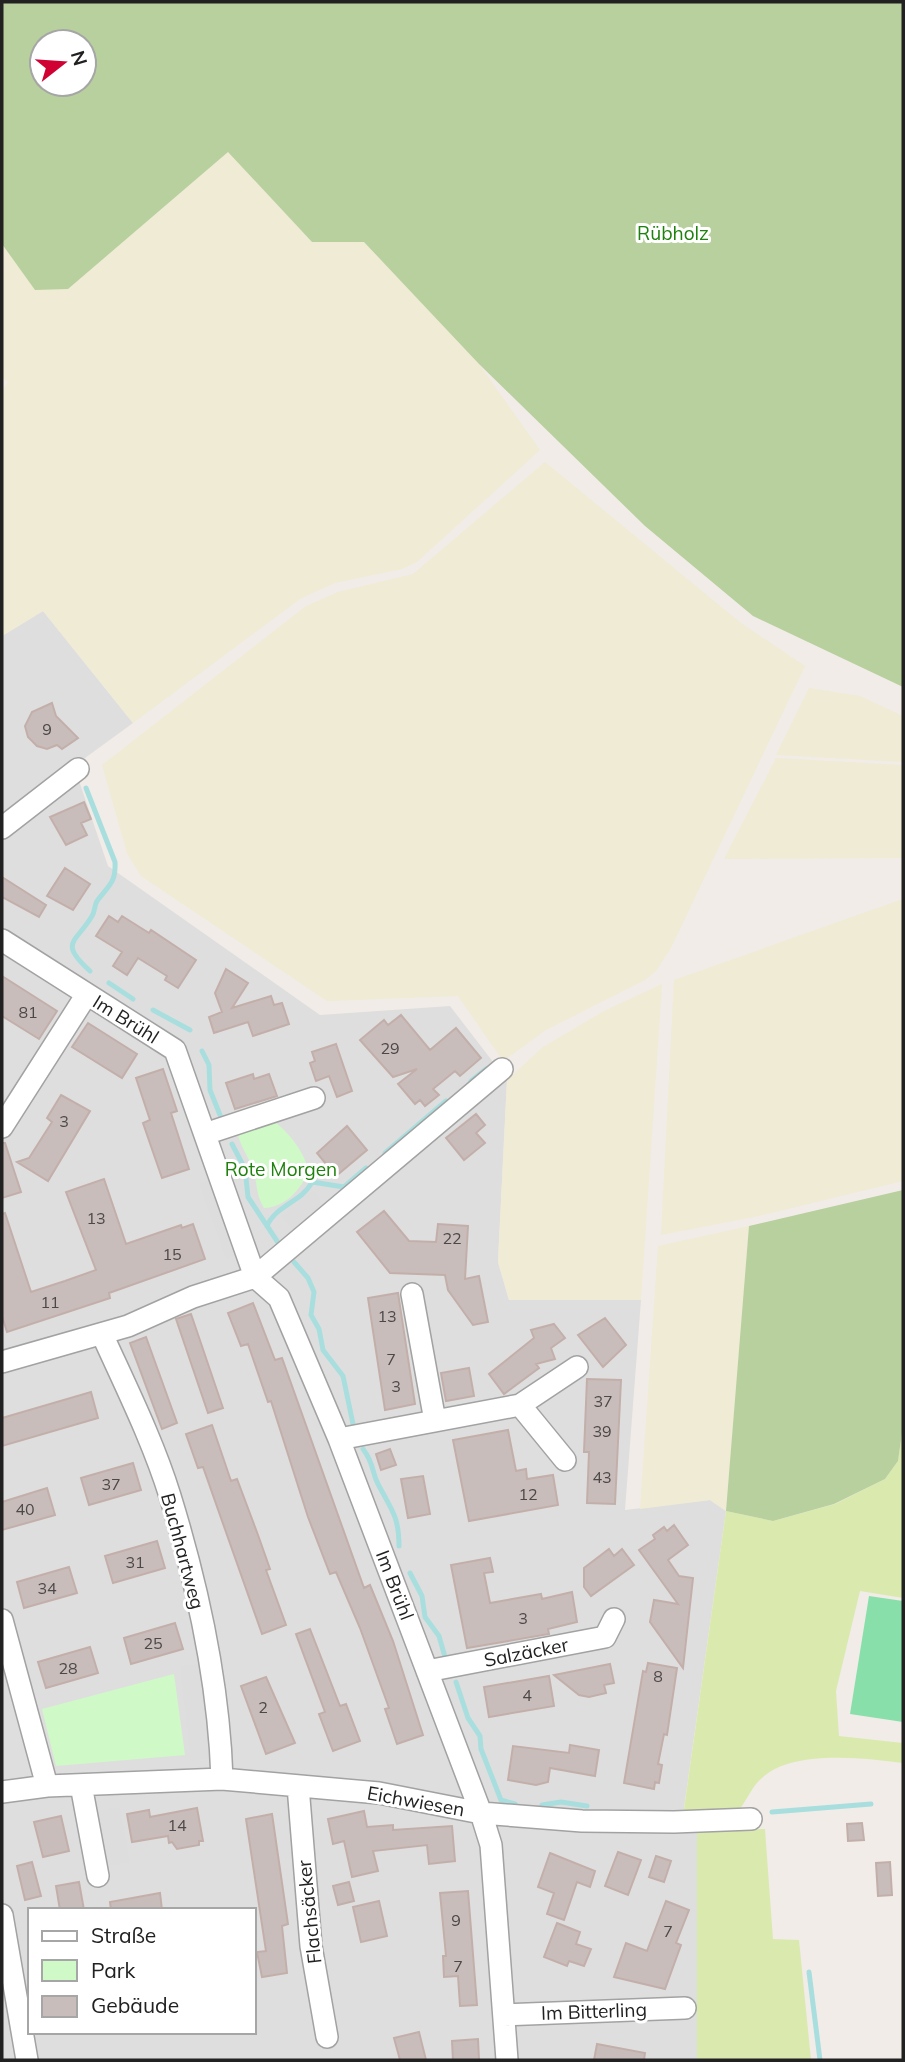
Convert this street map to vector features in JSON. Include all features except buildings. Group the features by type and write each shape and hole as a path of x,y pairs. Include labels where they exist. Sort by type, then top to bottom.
{"street":[{"path":"2,828 78,769"},
{"name":"Im Brühl","path":"2,940 175,1050 255,1276 279,1298 339,1439 481,1813 491,1845 507,2060"},
{"path":"2,1127 87,994"},
{"path":"2,1362 102,1334 255,1276 502,1069"},
{"path":"205,1135 314,1098"},
{"path":"412,1294 435,1421"},
{"name":"Buchhartweg","path":"102,1334 170,1495 191,1572 213,1687 221,1741 222,1779"},
{"path":"339,1439 520,1405 577,1367"},
{"path":"520,1405 565,1460"},
{"name":"Salzäcker","path":"427,1671 605,1637 614,1619"},
{"path":"2,1620 47,1786"},
{"name":"Eichwiesen","path":"2,1792 47,1786 222,1779 379,1793 481,1813 582,1821 751,1819"},
{"path":"81,1785 98,1876"},
{"name":"Flachsäcker","path":"298,1786 311,1946 327,2037"},
{"path":"2,1915 27,2060"},
{"name":"Im Bitterling","path":"504,2015 685,2008"}],"shaded area":[{"path":"228,152 312,242 364,242 479,364 540,450 417,562 402,569 335,583 300,599 133,723 43,611 2,636 2,391 8,382 2,378 2,244 35,289 68,289"},
{"path":"545,462 741,623 805,666 671,948 656,971 645,980 546,1030 503,1061 458,996 327,1001 141,876 127,853 102,765 306,606 338,592 413,574"},
{"path":"43,611 133,723 74,766 108,866 320,1015 450,1006 507,1080 498,1262 509,1300 641,1300 625,1510 710,1500 726,1511 683,1815 697,1830 697,2060 2,2060 2,636"},
{"path":"809,688 860,696 903,716 903,762 776,755"},
{"path":"776,758 903,765 903,858 724,859"},
{"path":"903,899 903,1181 759,1216 661,1235 674,980"},
{"path":"662,984 641,1300 509,1300 498,1262 507,1080 543,1047 604,1011"},
{"path":"211,1179 238,1254 226,1259 199,1183"},
{"path":"313,1190 324,1204 292,1230 281,1216"},
{"path":"749,1226 726,1511 710,1500 640,1509 658,1246"},
{"path":"207,1663 218,1757 191,1761 180,1666"},
{"path":"120,1807 130,1862 107,1866 97,1811"}],"green space":[{"name":"Rübholz","path":"2,2 903,2 903,687 753,616 645,526 479,364 364,242 312,242 228,152 68,289 35,290 2,244"},
{"name":"Rote Morgen","path":"271,1119 295,1142 309,1171 301,1185 286,1201 264,1208 253,1169 237,1131"},
{"path":"903,1190 903,1426 898,1461 885,1479 834,1504 773,1521 726,1511 749,1226"},
{"path":"903,1426 903,1598 860,1591 836,1691 839,1736 903,1743 903,1763 830,1758 791,1763 762,1778 737,1813 683,1816 726,1511 773,1521 835,1504 885,1479 898,1461"},
{"path":"869,1596 903,1601 903,1722 850,1714"},
{"path":"174,1674 185,1755 56,1766 42,1709"},
{"path":"765,1829 773,1939 799,1940 811,2060 697,2060 697,1830"}],"waterway":[{"path":"86,788 115,862 111,883 97,901 93,914 73,943 75,954 90,971"},
{"path":"109,983 133,999"},
{"path":"153,1010 190,1030"},
{"path":"202,1051 209,1065 210,1090 220,1115"},
{"path":"471,1081 486,1069"},
{"path":"385,1153 446,1101"},
{"path":"232,1144 245,1169 248,1197 277,1241"},
{"path":"267,1226 276,1213 308,1189 312,1182 344,1187 366,1168"},
{"path":"294,1262 308,1278 314,1292 311,1315 319,1329 323,1350 343,1376 353,1424"},
{"path":"363,1449 393,1513 398,1527 399,1546"},
{"path":"410,1573 422,1596 425,1617 439,1636 445,1657"},
{"path":"456,1682 468,1718 480,1736 481,1749 501,1800 515,1804"},
{"path":"542,1805 561,1802 587,1806"},
{"path":"772,1812 871,1804"},
{"path":"809,1972 820,2060"}]}
